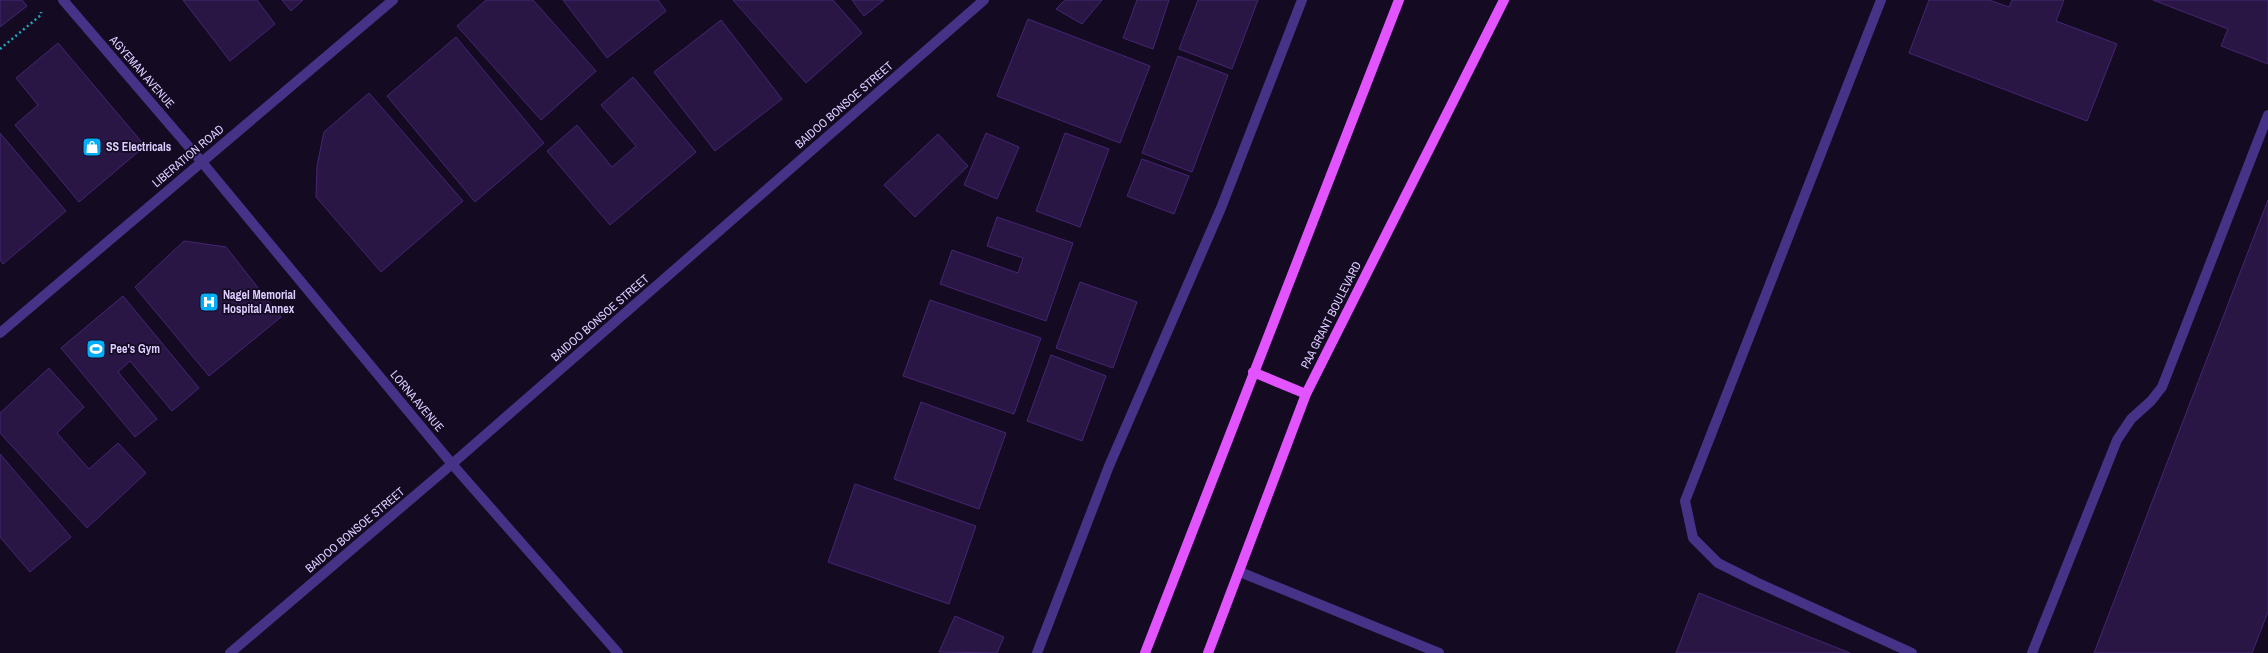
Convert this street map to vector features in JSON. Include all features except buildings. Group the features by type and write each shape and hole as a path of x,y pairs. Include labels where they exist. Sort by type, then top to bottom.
{"main road":[{"path":"1146,653 1253,372 1399,0"},
{"name":"PAA GRANT BOULEVARD","path":"1208,653 1240,572 1306,394 1504,0"},
{"path":"1253,372 1306,394"}],"street":[{"name":"AGYEMAN AVENUE","path":"63,0 201,161"},
{"name":"LIBERATION ROAD","path":"0,333 201,161 393,0"},
{"name":"BAIDOO BONSOE STREET","path":"230,653 452,464 984,0"},
{"path":"1037,653 1109,466 1221,208 1302,0"},
{"path":"1881,0 1686,501 1693,538 1718,563 1756,582 1912,653"},
{"path":"2032,653 2117,440 2131,419 2151,401 2162,387 2268,115"},
{"name":"LORNA AVENUE","path":"201,161 452,464 618,653"},
{"path":"1240,572 1439,653"}],"path":[{"path":"0,49 41,14 40,7"}],"place":[{"name":"SS Electricals","path":"92,147"},
{"name":"Nagel Memorial Hospital Annex","path":"209,302"},
{"name":"Pee's Gym","path":"96,349"}]}
